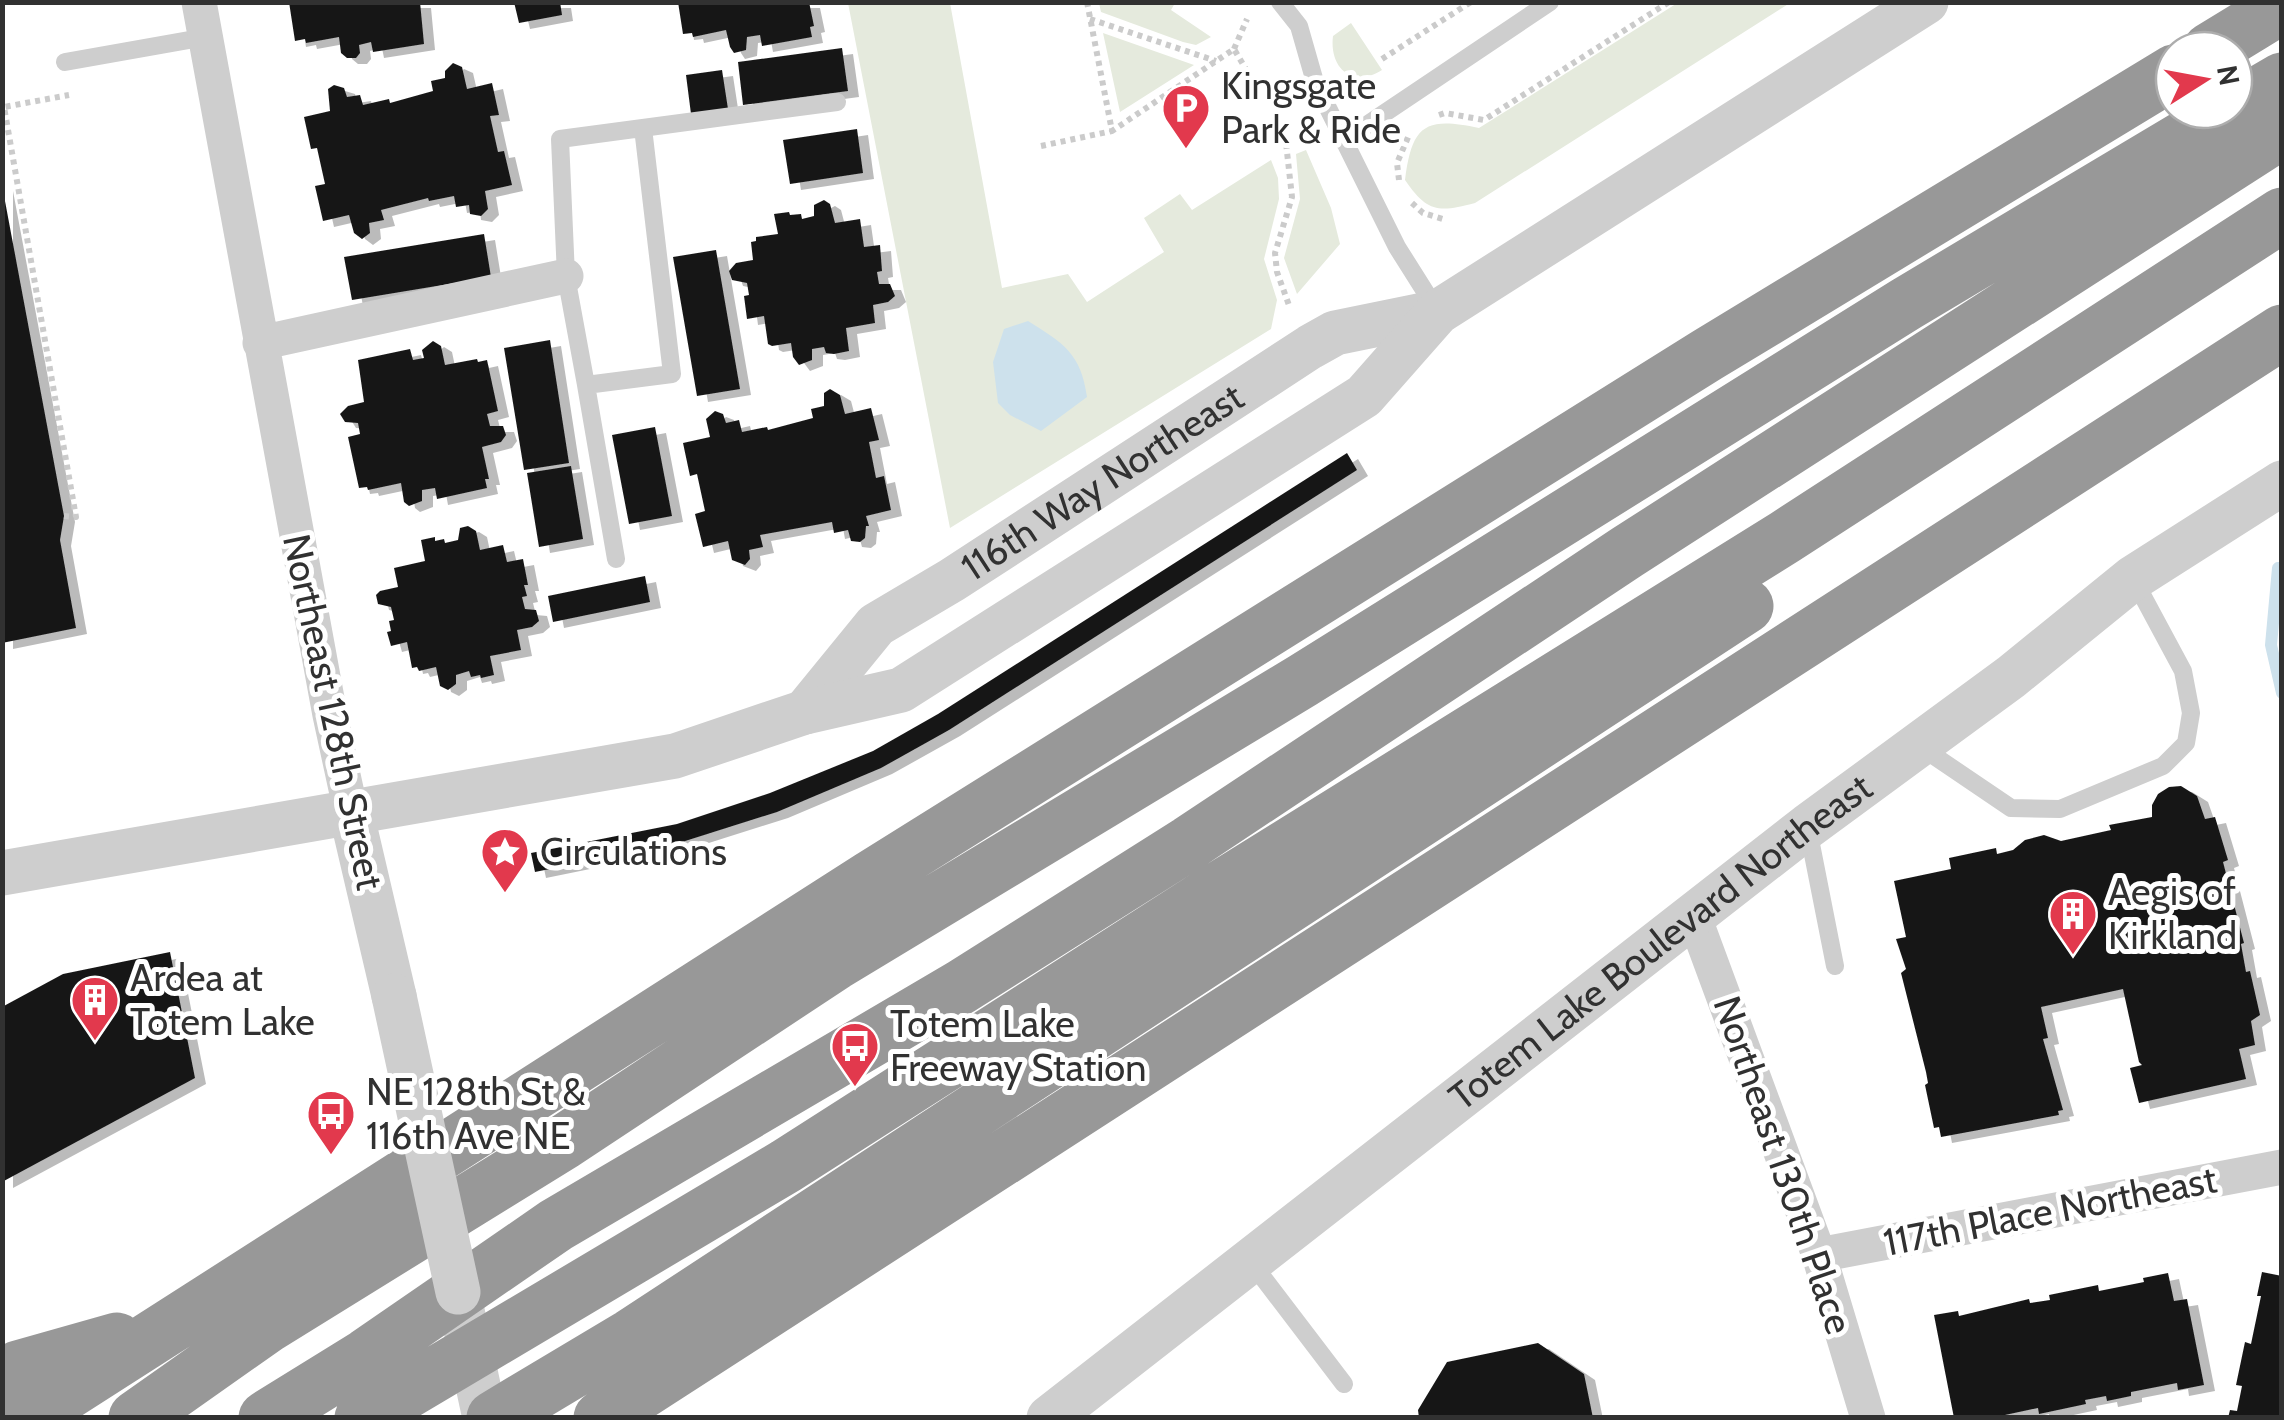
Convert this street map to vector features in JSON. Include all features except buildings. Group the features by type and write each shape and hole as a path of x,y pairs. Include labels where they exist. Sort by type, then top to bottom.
{"highway":[{"path":"2243,30 2282,6"},
{"path":"2254,97 2282,80"},
{"path":"27,1418 870,879 1707,355 2154,84"},
{"path":"136,1418 268,1325 564,1142 835,964 1302,681 1906,304 2198,130"},
{"path":"266,1418 366,1356 556,1225 961,987 1189,843 1626,552 2282,131"},
{"path":"362,1418 786,1166 1216,891 1753,558 2282,215"},
{"path":"494,1418 631,1336 2282,256"},
{"path":"601,1418 2282,332"},
{"path":"2,1377 18,1368 178,1323"}],"street":[{"name":"116th Way Northeast","path":"2,874 675,756 806,712 900,690 1364,396 1438,312 1926,2"},
{"name":"Northeast 128th Street","path":"202,20 350,812 485,1418"},
{"path":"260,343 566,276"},
{"name":"116th Way Northeast","path":"806,712 876,625 1310,347 1335,332 1438,312"},
{"name":"Totem Lake Boulevard Northeast","path":"1048,1418 1694,914 2011,676 2133,578 2282,483"},
{"name":"Northeast 130th Place","path":"1694,914 1819,1255 1868,1418"},
{"name":"117th Place Northeast","path":"1819,1255 2282,1166"}],"lane":[{"path":"1280,2 1298,26 1315,82 1397,248 1438,312"},
{"path":"1343,141 1550,2"},
{"path":"65,62 202,20"},
{"path":"616,559 566,276 560,140 837,102"},
{"path":"586,385 672,374 643,128"},
{"path":"1918,744 2011,808 2060,809 2163,766 2186,743 2191,713 2184,671 2133,578"},
{"path":"1808,826 1835,966"},
{"path":"1251,1262 1344,1384"}],"path":[{"path":"1087,2 1112,131"},
{"path":"1382,59 1470,2"},
{"path":"1431,118 1445,113 1484,120 1669,2"},
{"path":"1041,146 1112,131 1234,49 1247,19"},
{"path":"1090,20 1217,61"},
{"path":"1234,49 1254,83"},
{"path":"64,516 76,517 4,107 72,94"},
{"path":"1400,184 1400,152 1417,124"},
{"path":"1285,134 1292,197 1276,253 1277,272 1295,320"},
{"path":"1408,200 1422,213 1446,220"}],"shaded area":[{"path":"1679,2 1790,3 1475,203 1434,207 1405,180 1412,147 1424,129 1445,123 1479,128"},
{"path":"848,3 950,3 1002,288 1068,274 1087,302 1164,252 1144,218 1180,194 1192,210 1271,160 1278,178 1279,199 1264,259 1277,300 1271,329 950,528"},
{"path":"1099,3 1175,3 1171,10 1211,37 1196,45 1183,42 1101,12"},
{"path":"1351,23 1382,70 1361,77 1352,76 1339,66 1333,36"},
{"path":"1103,33 1194,65 1120,112"},
{"path":"1306,150 1331,208 1340,244 1297,294 1284,258 1300,199 1296,154"}],"water":[{"path":"1028,321 1075,359 1087,397 1041,431 1010,415 998,403 993,362 1004,329"}],"waterway":[{"path":"2278,568 2271,645 2282,693"}],"place":[{"name":"Kingsgate Park & Ride","path":"1186,150"},
{"name":"Circulations","path":"505,894"},
{"name":"Aegis of Kirkland","path":"2073,956"},
{"name":"Ardea at Totem Lake","path":"95,1042"},
{"name":"Totem Lake Freeway Station","path":"855,1088"},
{"name":"NE 128th St & 116th Ave NE","path":"331,1156"}]}
